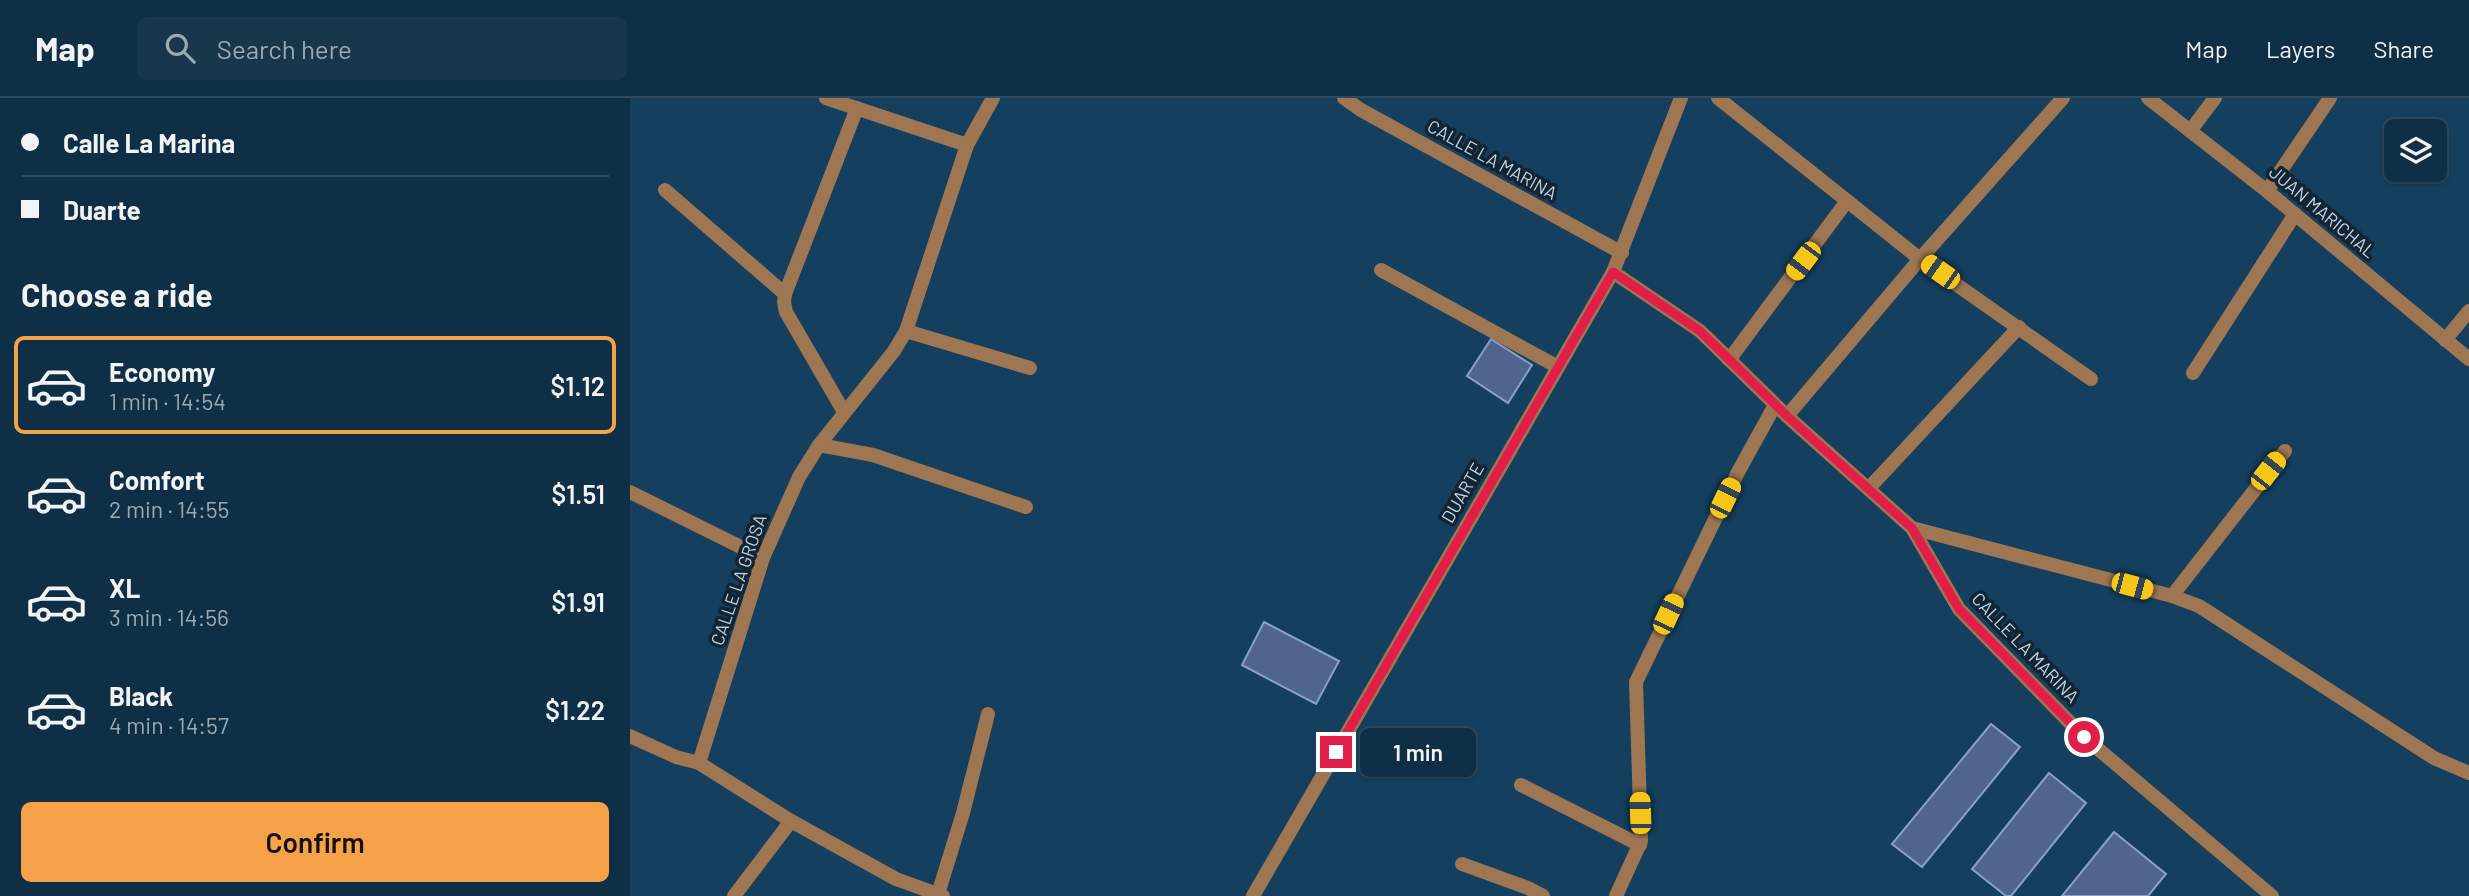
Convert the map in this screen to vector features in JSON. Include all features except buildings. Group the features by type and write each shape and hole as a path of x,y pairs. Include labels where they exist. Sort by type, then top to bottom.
{"street":[{"path":"826,98 967,145"},
{"name":"CALLE LA GROSA","path":"699,763 763,558 799,477 819,444 894,351 906,331 967,145 993,98"},
{"name":"CALLE LA MARINA","path":"1344,98 1361,110 1622,253"},
{"name":"DUARTE","path":"1253,896 1613,272 1681,98"},
{"path":"1718,98 1920,258 2091,379"},
{"path":"1787,416 1920,258 2063,98"},
{"name":"JUAN MARICHAL","path":"2148,98 2267,191 2469,359"},
{"path":"2190,131 2215,98"},
{"path":"2267,191 2330,98"},
{"path":"844,412 786,312 785,294 857,108"},
{"path":"666,190 785,294"},
{"path":"1729,360 1847,201"},
{"path":"2193,373 2295,214"},
{"path":"1381,270 1558,366"},
{"name":"CALLE LA MARINA","path":"1613,272 1700,331 1775,405 1912,528 1959,609 2064,717 2084,737 2272,896"},
{"path":"2445,341 2469,311"},
{"path":"1869,488 2019,327"},
{"path":"906,331 1030,368"},
{"path":"1616,896 1640,845 1636,682 1731,486 1775,405"},
{"path":"819,444 873,455 1026,507"},
{"path":"2172,596 2284,451"},
{"path":"630,492 763,558"},
{"path":"1912,528 2172,596 2199,606 2434,758 2469,773"},
{"path":"630,736 676,757 699,763 791,821 896,878 940,895 988,714"},
{"path":"1521,785 1640,845"},
{"path":"734,896 791,821"},
{"path":"1462,864 1543,896"}],"route":[{"path":"1336,752 1613,272 1700,331 1787,416 1912,528 1959,609 2084,737"}]}
